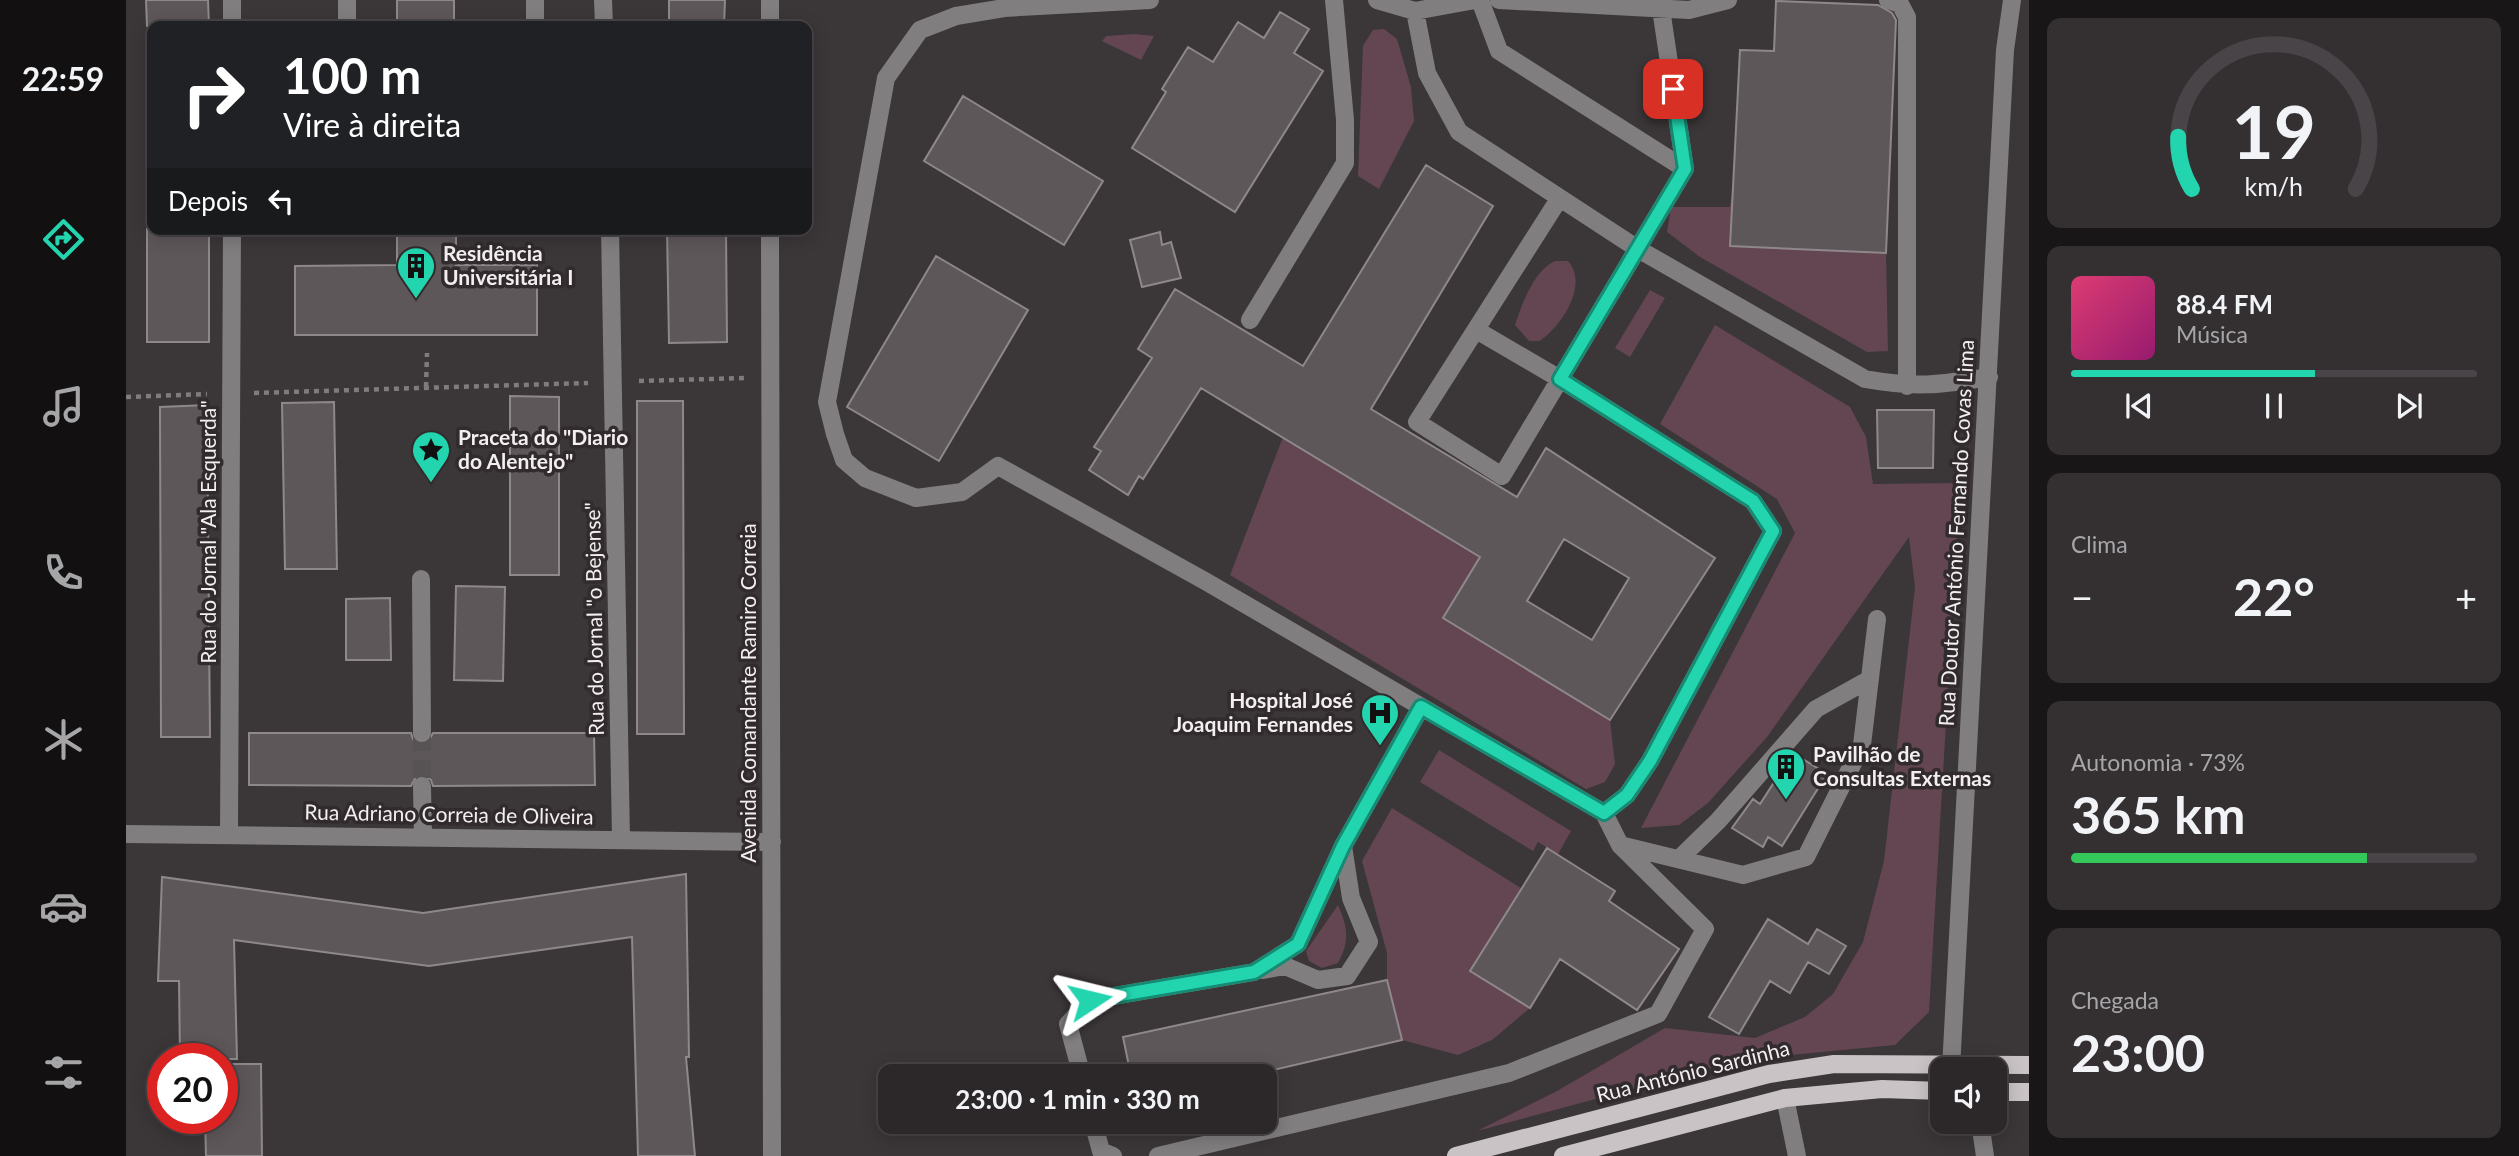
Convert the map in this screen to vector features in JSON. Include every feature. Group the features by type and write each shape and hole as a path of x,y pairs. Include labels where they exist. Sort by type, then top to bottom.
{"main road":[{"name":"Rua António Sardinha","path":"1456,1156 1769,1074 1834,1064 1930,1066"},
{"name":"Rua António Sardinha","path":"2007,1066 2029,1065"},
{"path":"1563,1156 1785,1098 1882,1089 1930,1091"},
{"path":"2007,1092 2029,1092"}],"street":[{"path":"232,0 232,21"},
{"path":"347,0 347,21"},
{"path":"534,21 535,0"},
{"path":"603,0 604,21"},
{"path":"770,0 770,21"},
{"path":"1150,0 1004,8 956,16 919,30 886,78 828,402 844,460 865,478 916,498 962,492 998,466 1205,581 1604,813 1619,845 1705,929 1658,1014 1509,1073 1158,1156"},
{"path":"1250,320 1345,163 1345,120 1334,0"},
{"path":"1377,0 1415,11 1475,0"},
{"path":"1480,0 1499,51 1685,169"},
{"path":"1499,0 1689,10 1728,0"},
{"path":"1888,0 1900,4 1907,17 1907,386"},
{"name":"Rua Doutor António Fernando Covas Lima","path":"1952,1057 2005,50 2012,0"},
{"path":"2020,0 2029,3"},
{"path":"1559,199 1478,331 1417,422 1502,476 1685,169 1661,9"},
{"path":"1415,11 1427,73 1459,132 1559,199 1638,249 1865,379 1907,386 1934,386 1989,377"},
{"name":"Rua do Jornal \"Ala Esquerda\"","path":"229,835 232,235"},
{"name":"Rua do Jornal \"o Bejense\"","path":"610,235 615,382 621,840"},
{"name":"Avenida Comandante Ramiro Correia","path":"770,235 772,1156"},
{"path":"1478,331 1560,379 1753,501 1773,531 1650,761 1627,795 1604,813"},
{"path":"421,579 422,733"},
{"path":"1619,845 1743,875 1806,857 1862,745 1877,619"},
{"path":"1679,859 1736,802 1816,709 1870,679"},
{"path":"1254,972 1298,944 1343,846 1421,707"},
{"path":"422,786 423,838"},
{"name":"Rua Adriano Correia de Oliveira","path":"126,834 772,842"},
{"path":"1079,1064 1068,1024 1090,1000 1285,966 1318,980 1347,976 1369,942 1351,898 1343,846"},
{"path":"1785,1098 1797,1156"},
{"path":"1096,1134 1101,1151 1113,1156"},
{"path":"1982,1134 1985,1156"}],"path":[{"path":"426,388 427,353"},
{"path":"126,397 771,377"}],"shaded area":[{"path":"1384,29 1397,39 1411,87 1414,121 1379,189 1358,176 1363,46 1373,30"},
{"path":"1106,36 1154,36 1141,60 1102,41"},
{"path":"1732,191 1730,246 1886,253 1888,351 1867,352 1700,257 1667,232 1671,207 1730,207"},
{"path":"1555,261 1568,261 1574,271 1574,293 1557,325 1540,341 1529,341 1515,325 1535,280"},
{"path":"1650,290 1665,298 1630,357 1615,348"},
{"path":"1715,325 1850,407 1866,437 1873,484 1960,483 1929,1012 1895,1045 1740,1060 1477,1131 1557,1091 1665,1028 1755,1038 1805,1017 1833,994 1863,942 1884,861 1915,587 1909,537 1767,737 1708,803 1679,825 1641,828 1795,533 1777,499 1660,424"},
{"path":"1283,437 1480,557 1443,618 1610,720 1615,764 1605,782 1586,789 1230,575"},
{"path":"1439,750 1571,831 1558,854 1538,842 1533,851 1420,782"},
{"path":"1392,808 1521,888 1470,971 1530,1008 1492,1040 1458,1055 1402,1040 1387,980 1387,953 1362,861"},
{"path":"1338,905 1346,927 1346,941 1338,963 1322,968 1309,961 1306,951"}],"building":[{"path":"146,0 208,0 209,21 147,21 147,26"},
{"path":"397,0 454,0 454,21 397,21"},
{"path":"669,0 725,0 724,21 669,21"},
{"path":"1776,1 1878,5 1892,13 1896,20 1886,253 1730,246 1740,50 1774,51"},
{"path":"1280,12 1309,29 1294,53 1323,71 1235,212 1132,148 1166,92 1162,89 1188,47 1213,62 1238,22 1264,38"},
{"path":"963,96 1103,181 1064,245 924,161"},
{"path":"1426,165 1493,206 1371,409 1517,497 1546,448 1715,558 1610,720 1443,618 1480,557 1201,388 1143,479 1139,476 1128,495 1089,470 1101,451 1094,447 1152,358 1138,349 1175,289 1303,366","holes":["1564,539 1629,578 1592,640 1527,601"]},
{"path":"1160,232 1162,245 1171,242 1181,278 1142,287 1130,240"},
{"path":"147,235 209,235 209,342 147,342"},
{"name":"Residência Universitária I","path":"397,235 456,235 456,265 537,265 537,335 295,335 295,266 397,265"},
{"path":"667,235 726,235 727,342 669,343"},
{"path":"936,256 1028,310 939,461 847,407"},
{"path":"510,396 559,397 559,575 510,575"},
{"path":"637,401 683,401 684,734 637,734"},
{"path":"334,402 337,569 285,569 282,403"},
{"path":"207,405 210,737 161,737 160,407"},
{"path":"1877,410 1934,410 1933,468 1878,468"},
{"path":"456,586 505,587 503,681 454,680"},
{"path":"390,598 391,660 346,660 346,599"},
{"path":"249,733 411,733 413,739 421,744 428,742 433,733 594,733 595,785 433,786 431,780 422,775 416,777 411,786 249,785"},
{"name":"Pavilhão de Consultas Externas","path":"1793,753 1827,774 1782,846 1768,837 1763,847 1732,828 1753,799 1760,804"},
{"path":"1547,848 1615,891 1609,901 1679,949 1637,1010 1560,959 1530,1008 1470,971"},
{"path":"686,874 689,1057 686,1057 695,1156 638,1156 632,937 429,966 234,940 237,1043 180,1043 179,981 158,981 162,877 423,913"},
{"path":"1768,919 1808,944 1817,929 1846,946 1829,974 1808,962 1790,993 1770,981 1739,1034 1709,1017"},
{"path":"1387,980 1402,1040 1277,1069 1277,1064 1129,1064 1123,1037"},
{"path":"238,1064 261,1064 262,1156 206,1156 205,1134 238,1134"}],"tunnel":[{"path":"422,733 422,786"}],"place":[{"name":"Residência Universitária I","path":"416,300"},
{"name":"Praceta do \"Diario do Alentejo\"","path":"431,484"},
{"name":"Hospital José Joaquim Fernandes","path":"1380,747"},
{"name":"Pavilhão de Consultas Externas","path":"1786,801"}],"route":[{"path":"1090,1000 1254,972 1298,944 1343,846 1421,707 1604,813 1627,795 1650,761 1773,531 1753,501 1560,379 1685,169 1673,89"}]}
